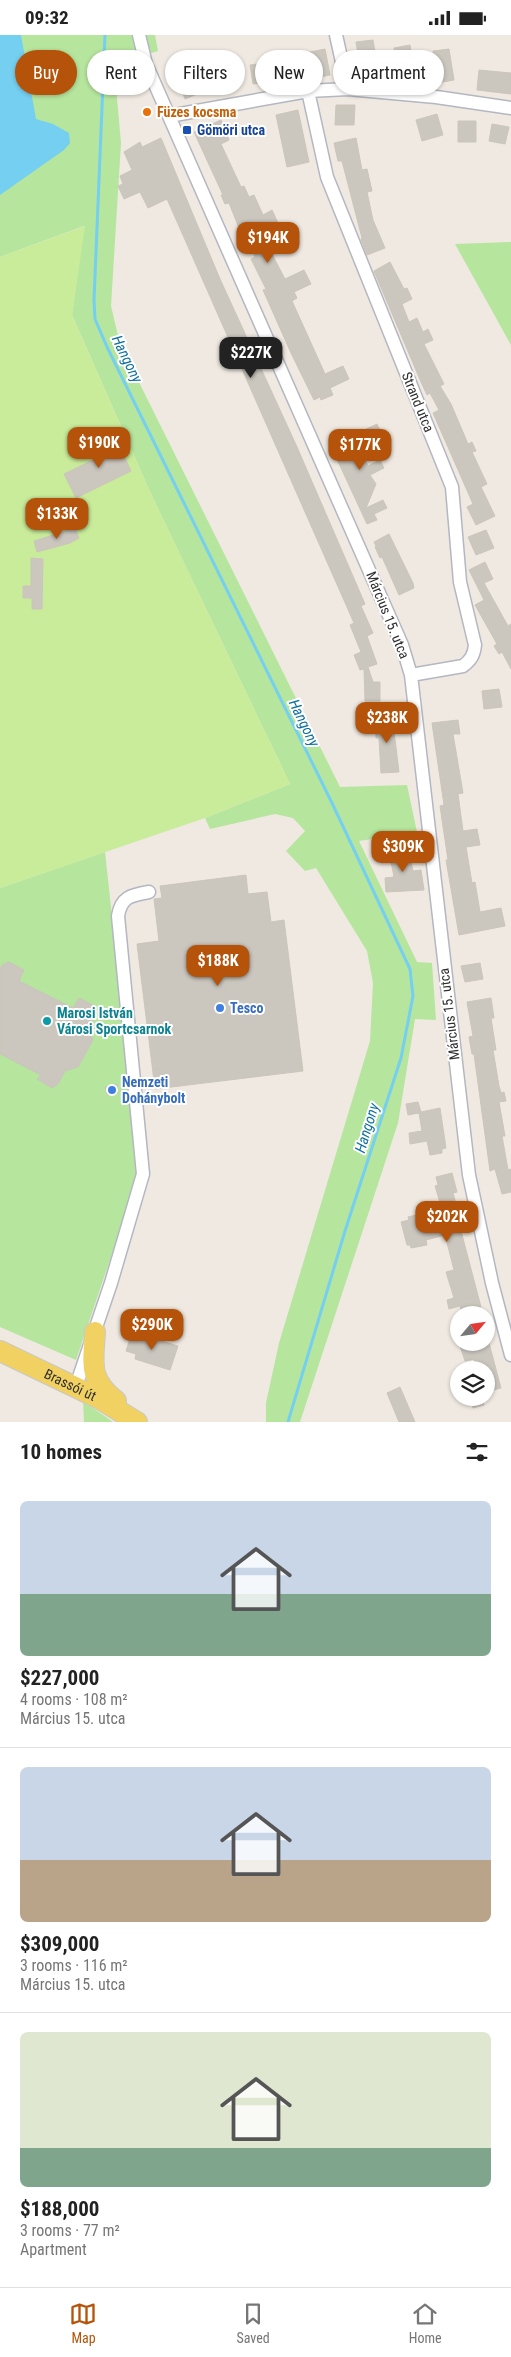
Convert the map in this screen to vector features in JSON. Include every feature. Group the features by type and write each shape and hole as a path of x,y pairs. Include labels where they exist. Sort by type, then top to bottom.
{"main road":[{"path":"95,1332 93,1371 96,1381 105,1392 133,1413 138,1422"},
{"name":"Brassói út","path":"0,1351 76,1387 138,1422"}],"street":[{"name":"Március 15. utca","path":"139,35 146,64 392,620 411,675 469,1175 490,1273 511,1355"},
{"path":"336,35 339,50"},
{"path":"170,116 286,95"},
{"name":"Strand utca","path":"309,95 327,177 452,487 460,582 475,645 474,653 470,661 463,666 411,675"},
{"path":"414,95 511,109"},
{"path":"76,1387 95,1332 143,1174 118,917 120,904 125,898 149,892"}],"green space":[{"path":"0,35 155,35 158,51 155,52 155,50 87,50 87,95 117,95 121,143 111,306 120,344 340,787 407,785 417,832 359,841 417,962 432,963 436,1020 415,1019 398,1123 300,1422 266,1422 266,1403 279,1343 370,1041 373,983 367,951 316,868 305,871 286,851 305,831 293,818 275,814 210,829 205,818 290,784 151,494 72,315 84,226 0,257"},
{"path":"85,226 72,315 151,494 290,784 205,818 0,888 0,257"},
{"path":"511,242 511,345 455,244"},
{"path":"105,852 139,1164 136,1183 76,1360 0,1327 0,888"},
{"path":"83,1401 113,1422 84,1422"}],"water":[{"path":"0,35 21,35 24,50 15,50 15,95 32,95 36,119 53,124 69,133 70,143 64,150 0,195"}],"building":[{"path":"373,40 375,50 357,50 356,42"},
{"path":"410,45 411,50 394,50 394,48"},
{"path":"325,49 330,75 323,76 323,50 320,50"},
{"path":"449,49 454,80 444,82 444,50 441,50"},
{"path":"255,64 255,84 253,84 250,65"},
{"path":"479,70 511,73 511,94 477,90"},
{"path":"184,95 195,95 185,99"},
{"path":"336,105 355,105 354,125 335,125"},
{"path":"298,110 309,162 287,167 276,115"},
{"path":"437,114 443,135 422,141 416,120"},
{"path":"221,120 229,140 221,144 241,187 244,186 249,197 254,195 263,215 272,210 278,223 268,228 270,232 262,235 285,279 304,270 311,284 294,292 297,298 292,301 325,374 343,366 349,379 330,388 333,395 321,400 320,397 314,400 291,353 263,290 266,289 251,259 255,257 248,241 245,243 229,203 225,204 221,195 223,195 194,132"},
{"path":"458,121 476,121 476,142 458,142"},
{"path":"492,124 509,127 505,144 489,141"},
{"path":"161,138 220,279 297,447 365,604 361,606 373,633 367,636 377,664 368,667 373,682 380,682 380,701 365,701 364,669 360,670 354,655 361,652 350,625 354,623 167,199 148,208 140,192 124,199 118,186 123,184 120,176 132,170 124,152 140,142 142,147"},
{"path":"356,138 362,170 367,169 372,191 367,192 373,220 385,248 367,255 361,239 342,161 338,161 334,143"},
{"path":"390,262 404,289 407,288 412,299 402,304 409,322 417,318 423,332 428,329 433,340 424,344 444,384 440,386 451,404 468,444 472,442 476,451 472,452 487,484 481,487 495,516 476,525 467,507 473,504 433,413 439,410 430,393 427,395 374,271"},
{"path":"377,424 382,434 358,445 368,466 380,460 384,468 370,475 376,484 366,508 383,500 387,508 374,514 377,520 367,524 335,455 337,454 333,445"},
{"path":"115,437 131,471 76,498 64,474 99,457 94,447"},
{"path":"75,528 79,538 70,543 37,552 34,541"},
{"path":"486,530 494,548 476,555 468,537"},
{"path":"389,534 414,588 399,595 374,542"},
{"path":"31,558 43,559 42,609 32,609 32,598 23,598 23,586 31,586"},
{"path":"485,562 493,579 484,583 508,626 511,624 511,669 502,652 499,654 494,646 497,644 475,605 484,600 469,570"},
{"path":"499,689 502,707 484,709 482,691"},
{"path":"392,715 399,772 381,773 379,738 376,738 375,716"},
{"path":"458,720 460,734 453,734 463,793 458,794 463,831 477,829 480,845 466,847 472,883 475,882 480,912 501,908 505,926 459,935 446,860 448,860 440,806 444,805 432,723"},
{"path":"408,848 413,871 421,870 424,890 386,892 385,878 394,877 389,851"},
{"name":"Tesco","path":"246,875 248,894 267,892 271,922 284,920 303,1071 155,1089 137,944 159,941 154,899 162,898 160,886"},
{"name":"Marosi István Városi Sportcsarnok","path":"9,962 24,970 19,981 73,1008 79,998 95,1006 97,1014 89,1028 93,1040 78,1067 65,1071 58,1084 52,1088 37,1079 41,1075 0,1054 0,969 2,965"},
{"path":"480,963 483,979 465,982 461,966"},
{"path":"491,998 494,1018 491,1018 496,1050 493,1050 499,1086 501,1093 504,1092 506,1101 499,1102 505,1136 502,1136 508,1170 511,1169 511,1192 502,1194 495,1169 490,1171 474,1054 472,1054 469,1037 473,1036 467,1002"},
{"name":"Nemzeti Dohánybolt","path":"117,1084 118,1093 107,1095 105,1087"},
{"path":"418,1102 421,1112 440,1108 446,1148 442,1149 442,1153 430,1155 427,1141 410,1144 409,1133 422,1131 419,1113 408,1115 406,1104"},
{"path":"452,1173 457,1192 453,1193 462,1226 460,1227 481,1306 450,1306 449,1309 447,1300 454,1298 446,1272 454,1270 445,1235 426,1240 427,1245 411,1248 410,1245 407,1245 401,1222 409,1220 408,1217 442,1209 435,1186 438,1185 436,1177"},
{"path":"132,1332 178,1346 170,1370 135,1359 136,1354 126,1351"},
{"path":"462,1351 491,1351 494,1361 475,1361 474,1359 465,1361"},
{"path":"495,1366 501,1388 495,1390"},
{"path":"400,1387 415,1422 399,1422 387,1393"}],"waterway":[{"name":"Hangony","path":"105,35 94,300 95,319 107,347 332,803 410,969 413,996 401,1058 345,1231 288,1422"}],"place":[{"name":"Füzes kocsma","path":"147,112"},
{"name":"Gömöri utca","path":"187,130"},
{"name":"Tesco","path":"220,1008"},
{"name":"Marosi István Városi Sportcsarnok","path":"47,1021"},
{"name":"Nemzeti Dohánybolt","path":"112,1090"}]}
